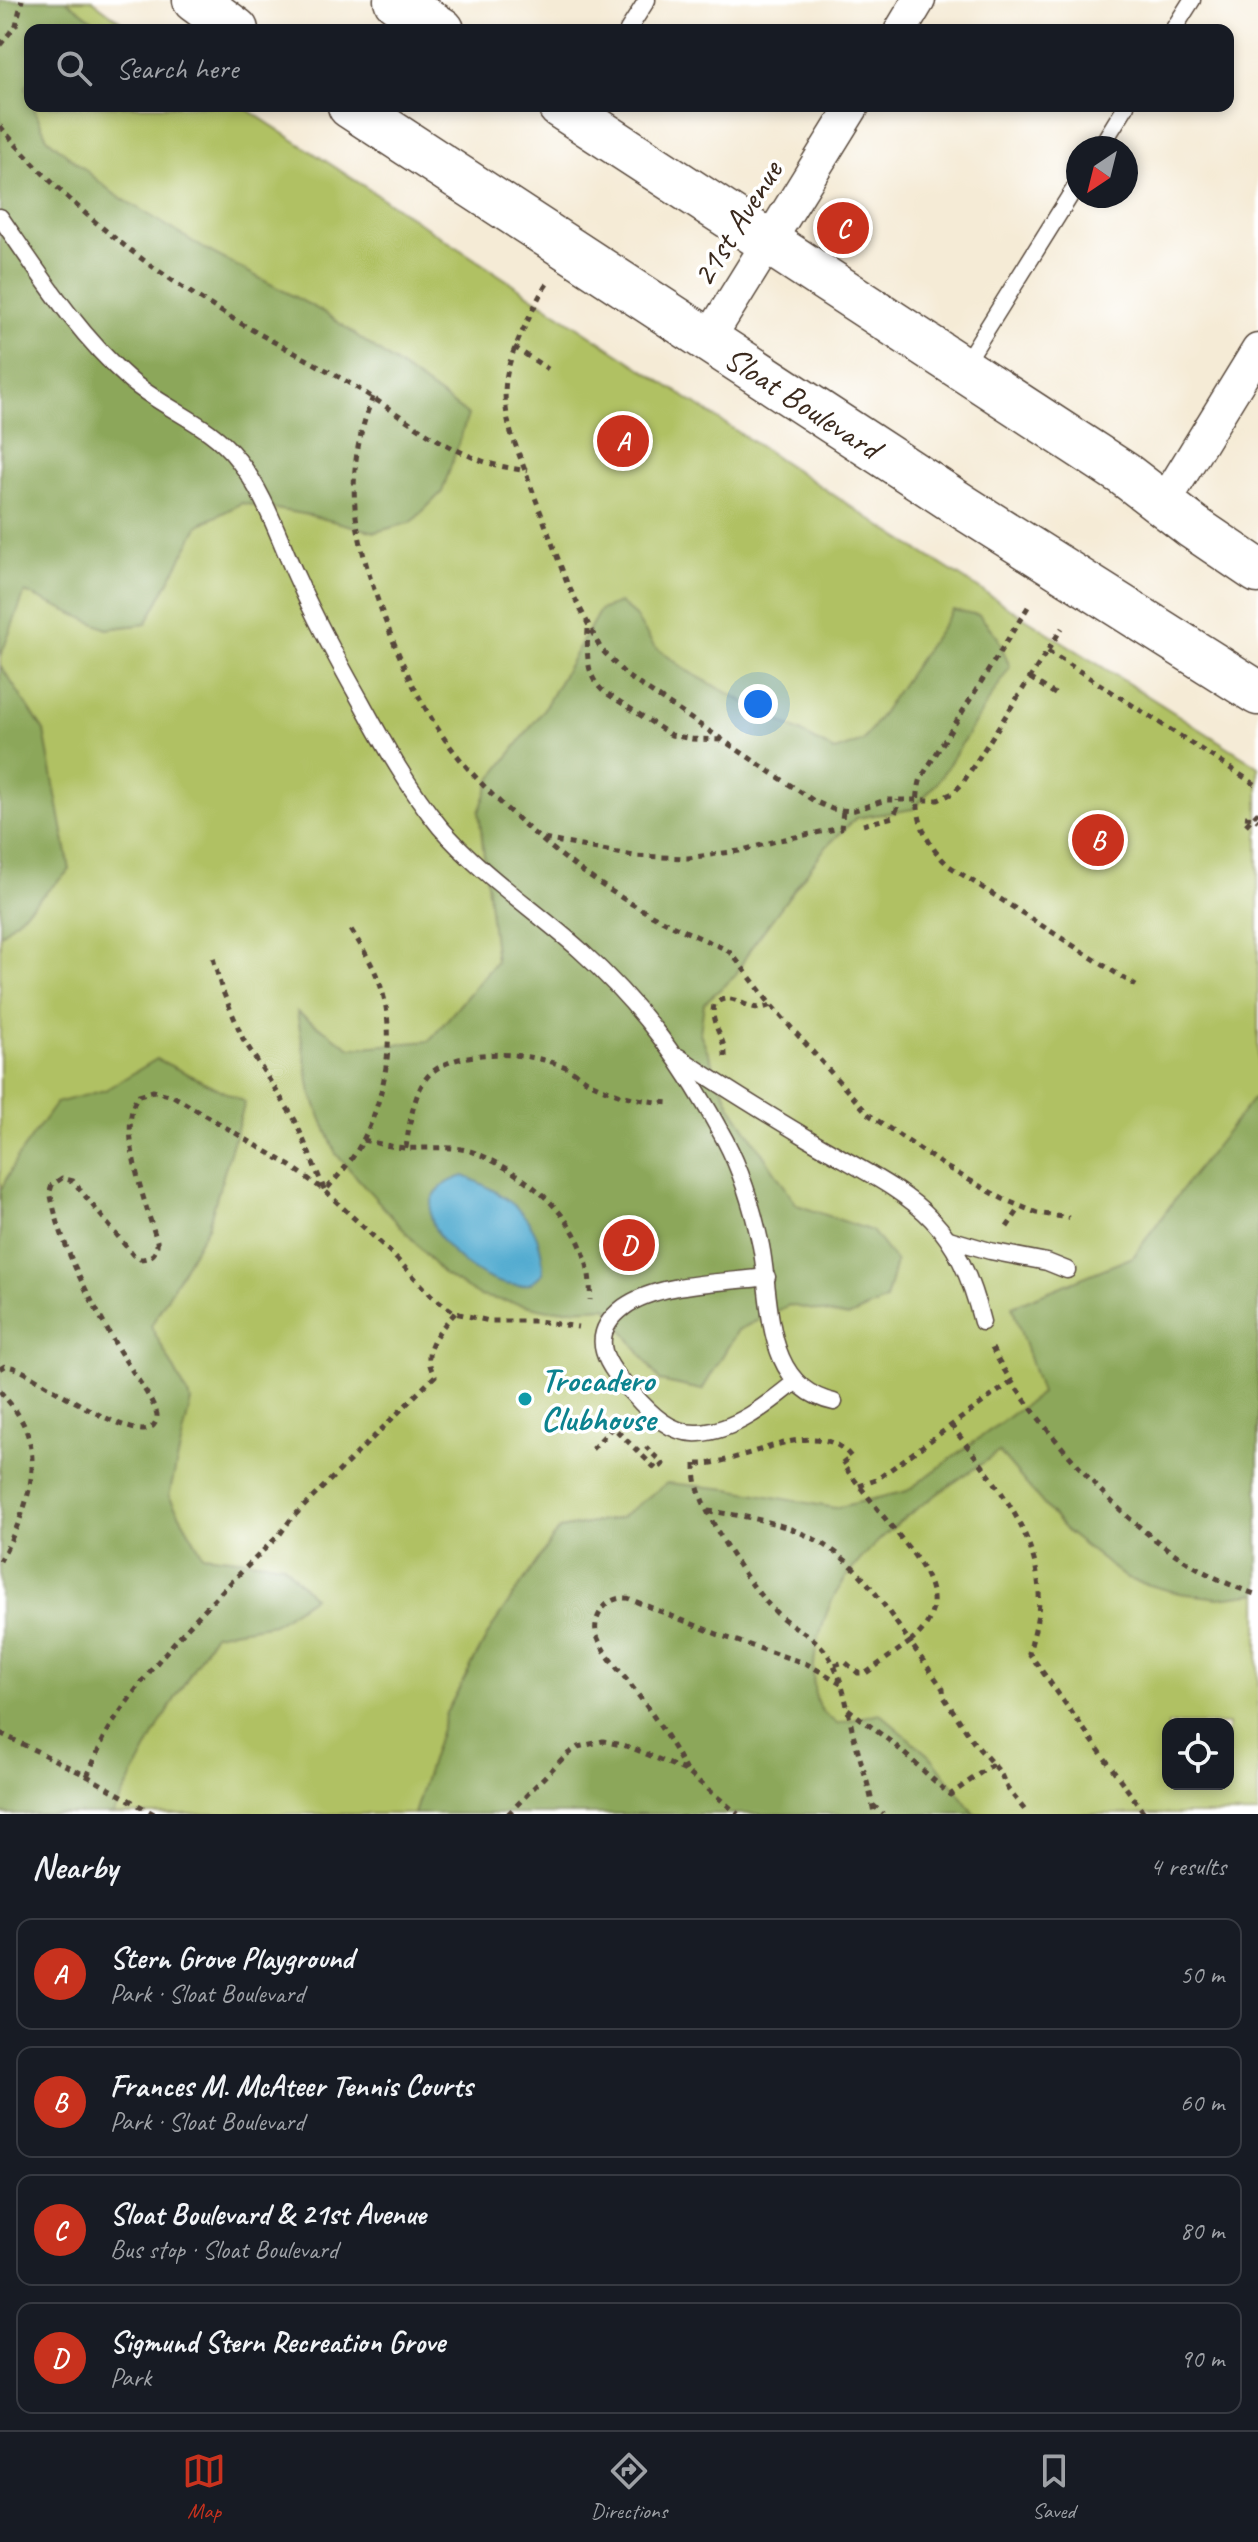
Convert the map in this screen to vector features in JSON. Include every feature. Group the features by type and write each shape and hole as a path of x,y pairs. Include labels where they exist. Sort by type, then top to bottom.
{"main road":[{"path":"195,0 228,24"},
{"path":"396,0 433,24"},
{"name":"Sloat Boulevard","path":"359,112 965,508 1258,693"},
{"path":"576,112 769,243 1124,474 1193,527 1258,571"}],"street":[{"path":"905,24 919,0"},
{"name":"21st Avenue","path":"708,340 849,112"},
{"path":"1164,503 1258,350"}],"lane":[{"path":"632,24 647,0"},
{"path":"1177,24 1192,0"},
{"path":"1107,136 1122,112"},
{"path":"963,369 1066,202"},
{"path":"0,217 70,314 107,358 145,393 193,419 217,437 237,458 254,483 297,580 346,674 404,776 439,826 470,860 579,949 613,982 675,1053 730,1150 743,1182 753,1211 767,1277 776,1345 784,1364 795,1382 806,1392 834,1402"},
{"path":"675,1053 814,1142 892,1185 922,1209 949,1239 963,1263 982,1322"},
{"path":"949,1239 1047,1262 1067,1270"},
{"path":"767,1277 663,1291 625,1306 610,1320 604,1333 605,1360 645,1408 681,1432 715,1430 745,1418 795,1382"}],"path":[{"path":"0,45 16,25 22,0"},
{"path":"0,126 55,187 137,256 227,316 373,397 462,453 493,465 527,471"},
{"path":"573,252 543,290 514,347 505,372 505,402 511,433 562,571 588,628 601,649 627,676 822,806 852,811 874,802 938,800 953,793 962,784 1062,628"},
{"path":"514,347 548,369"},
{"path":"373,397 363,422 353,474 353,499 364,556 392,639 414,685 449,744 477,778 542,838 603,886 631,904 725,949 868,1114 946,1167 1020,1208 1069,1218"},
{"path":"1028,607 921,778 916,799 927,840 949,866 1136,986"},
{"path":"588,628 589,668 596,685 603,691 671,735 724,740"},
{"path":"1048,651 1258,786"},
{"path":"1030,678 1058,696"},
{"path":"863,825 893,817 898,800"},
{"path":"542,838 634,856 714,856 841,828 843,811"},
{"path":"1245,817 1257,817"},
{"path":"1246,825 1257,817"},
{"path":"325,1191 353,1158 363,1140 384,1079 389,1045 388,1013 381,986 368,956 350,928"},
{"path":"213,958 221,987 243,1039 295,1120 325,1191"},
{"path":"724,1042 713,1022 714,1005 719,999 736,1000 752,1009 771,1005"},
{"path":"406,1148 412,1108 430,1074 460,1057 516,1055 569,1069 589,1082 637,1099 657,1102 702,1100"},
{"path":"0,1369 5,1366 20,1370 133,1428 148,1429 154,1426 157,1419 153,1404 117,1348 83,1282 62,1235 50,1191 52,1185 62,1178 73,1181 127,1249 140,1259 152,1256 158,1249 157,1241 131,1137 131,1107 139,1095 153,1091 173,1096 291,1166 325,1191 432,1296 455,1313 489,1321 538,1321 583,1328"},
{"path":"363,1140 406,1148 462,1149 493,1161 528,1181 559,1210 577,1236 590,1273 590,1305"},
{"path":"1016,1214 1020,1208"},
{"path":"87,1776 109,1728 144,1679 198,1614 435,1376 429,1367 430,1345 455,1313"},
{"path":"982,1322 1011,1382 1084,1474 1162,1545 1210,1576 1258,1595"},
{"path":"834,1665 845,1662 858,1673 866,1673 926,1628 933,1604 930,1578 859,1486 876,1480 1011,1382"},
{"path":"0,1391 20,1417 32,1452 25,1507 0,1561"},
{"path":"951,1425 1017,1517 1033,1554 1040,1595 1029,1653 1145,1814"},
{"path":"592,1449 613,1427 657,1470 663,1464 641,1443"},
{"path":"695,1464 699,1493 739,1564 782,1618 815,1640 834,1665 874,1814"},
{"path":"707,1511 764,1520 828,1547 846,1560 910,1642 943,1689 944,1697 974,1743 993,1764 1028,1814"},
{"path":"686,1771 664,1731 596,1633 596,1622 602,1609 611,1601 624,1598 637,1602 722,1636 807,1664 841,1683"},
{"path":"846,1708 895,1745 950,1795 993,1764"},
{"path":"0,1733 87,1776 154,1814"},
{"path":"508,1814 566,1755 590,1743 615,1742 686,1771 738,1814"},
{"path":"873,1805 883,1814"}],"green space":[{"path":"0,0 92,0 125,24 24,24 24,112 251,112 890,532 1258,766 1258,1814 0,1814"},
{"path":"0,0 66,0 98,24 24,24 24,112 36,112 47,138 113,193 205,249 325,313 468,415 442,492 412,522 375,532 309,515 242,503 199,525 146,624 107,629 25,592 0,658"},
{"path":"620,603 635,616 654,646 689,672 835,751 863,741 953,610 979,615 997,636 1010,667 937,783 913,809 856,818 825,848 750,949 735,976 704,1003 700,1033 730,1105 797,1205 872,1231 896,1262 886,1300 848,1317 789,1305 738,1330 702,1390 660,1381 607,1307 549,1310 480,1296 443,1274 336,1154 311,1093 297,1012 351,1048 429,1041 496,962 479,812 492,778 542,712 600,610"},
{"path":"0,665 44,731 70,870 0,935"},
{"path":"157,1059 245,1102 208,1226 151,1326 191,1401 169,1496 203,1555 283,1564 313,1597 274,1624 214,1634 161,1722 113,1814 0,1814 0,1191 17,1158 56,1103 105,1090"},
{"path":"1258,1097 1258,1593 1219,1598 1179,1593 1127,1579 1067,1532 999,1452 911,1513 853,1568 829,1608 818,1641 814,1668 816,1697 825,1714 837,1724 879,1713 933,1759 974,1814 414,1814 446,1713 492,1627 559,1529 620,1518 667,1483 729,1489 835,1508 907,1491 1041,1393 1012,1306 1133,1257 1188,1181 1253,1099"}],"water":[{"path":"464,1176 509,1201 531,1224 542,1255 543,1273 532,1282 508,1284 485,1277 445,1245 434,1225 431,1205 440,1188"}],"place":[{"name":"Sloat Boulevard & 21st Avenue","path":"843,228"},
{"name":"Stern Grove Playground","path":"623,441"},
{"name":"Frances M. McAteer Tennis Courts","path":"1098,840"},
{"name":"Sigmund Stern Recreation Grove","path":"629,1245"},
{"name":"Trocadero Clubhouse","path":"525,1399"}]}
